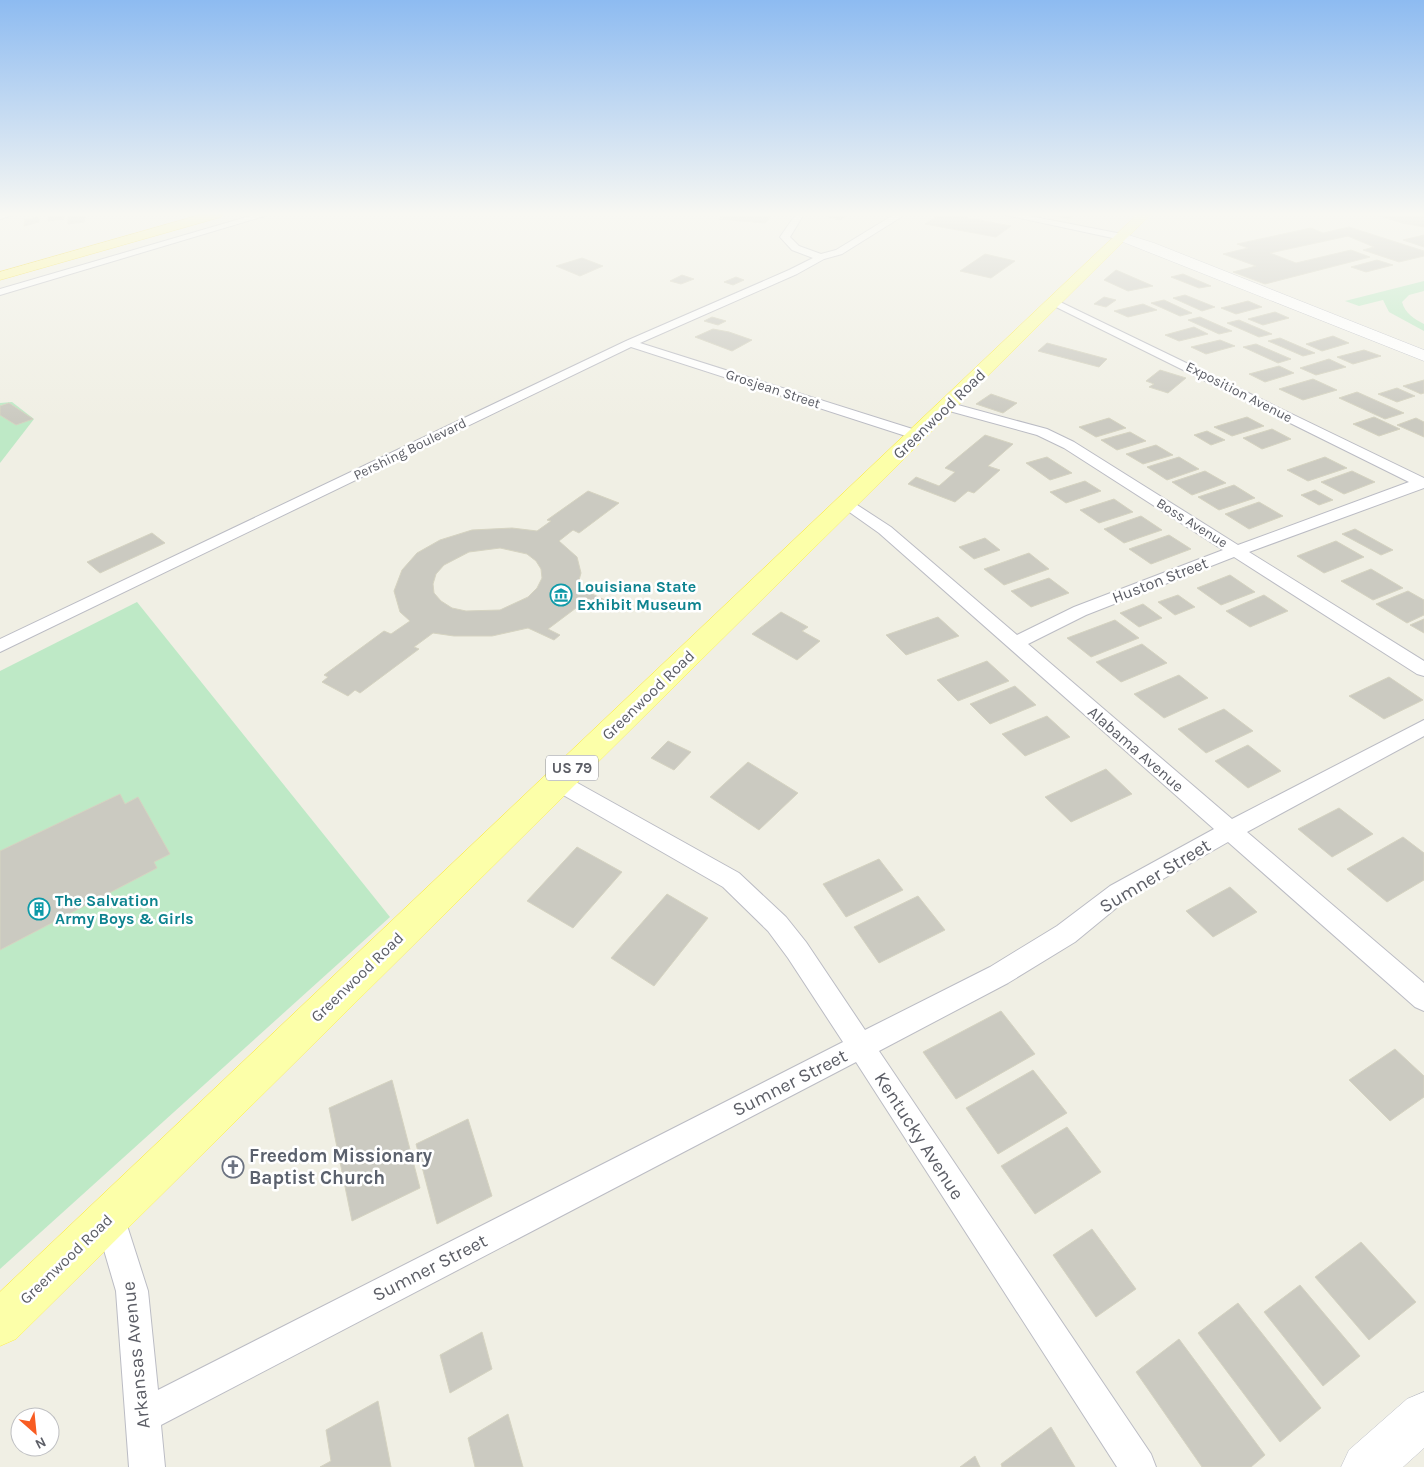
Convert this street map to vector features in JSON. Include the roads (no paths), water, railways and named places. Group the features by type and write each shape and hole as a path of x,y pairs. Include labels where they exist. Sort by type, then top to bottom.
{"main road":[{"name":"Greenwood Road","path":"0,1323 1074,282"}],"street":[{"path":"0,292 33,282"},
{"name":"Pershing Boulevard","path":"0,646 630,343 769,282"},
{"path":"1240,282 1424,356"},
{"name":"Exposition Avenue","path":"1054,302 1422,484"},
{"name":"Grosjean Street","path":"630,343 917,435"},
{"name":"Boss Avenue","path":"947,406 1054,437 1424,670"},
{"name":"Huston Street","path":"1015,643 1080,611 1235,551 1422,484"},
{"name":"Alabama Avenue","path":"846,504 885,530 1424,999"},
{"name":"Sumner Street","path":"143,1416 999,975 1066,934 1118,893 1230,830 1424,727"},
{"name":"Kentucky Avenue","path":"558,782 705,864 730,880 755,901 777,924 797,950 1138,1467"},
{"name":"Arkansas Avenue","path":"110,1216 132,1291 147,1467"},
{"path":"1366,1467 1424,1416"}],"place":[{"name":"Louisiana State Exhibit Museum","path":"561,595"},
{"name":"The Salvation Army Boys & Girls","path":"39,909"},
{"name":"Freedom Missionary Baptist Church","path":"233,1167"}]}
